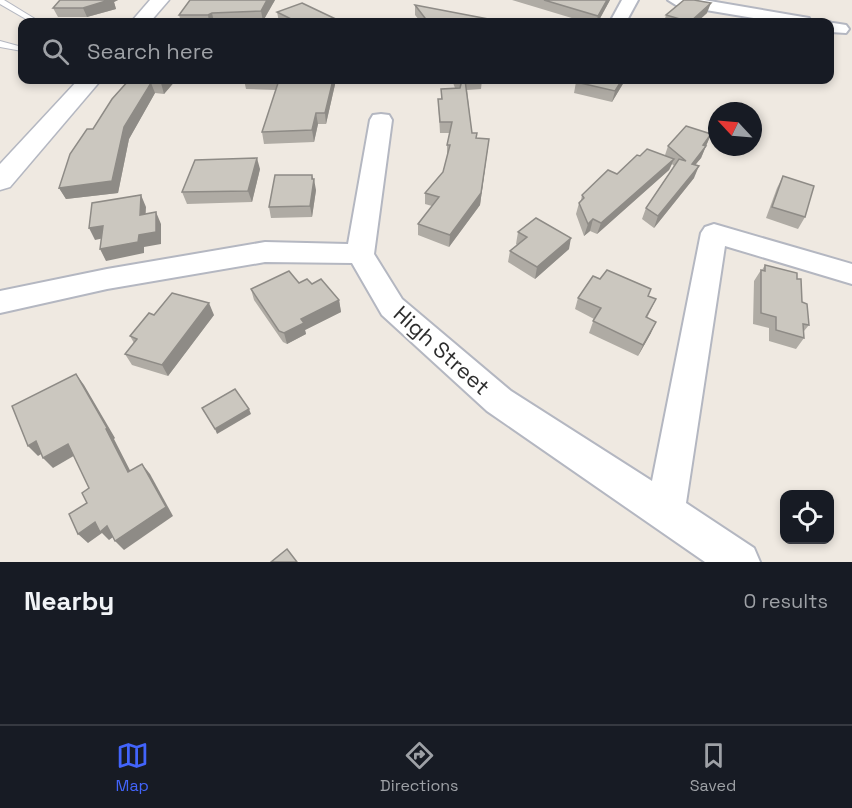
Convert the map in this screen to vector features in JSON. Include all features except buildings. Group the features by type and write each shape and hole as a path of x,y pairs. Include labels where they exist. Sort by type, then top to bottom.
{"main road":[{"path":"144,18 160,0"},
{"path":"0,181 86,84"}],"street":[{"path":"620,18 630,0"},
{"path":"676,0 780,18"},
{"path":"0,302 107,279 265,252 360,254 381,120"},
{"path":"665,512 714,233 852,274"},
{"name":"High Street","path":"360,254 392,307 499,401 740,562"}],"lane":[{"path":"0,1 29,18"},
{"path":"0,44 18,48"}]}
